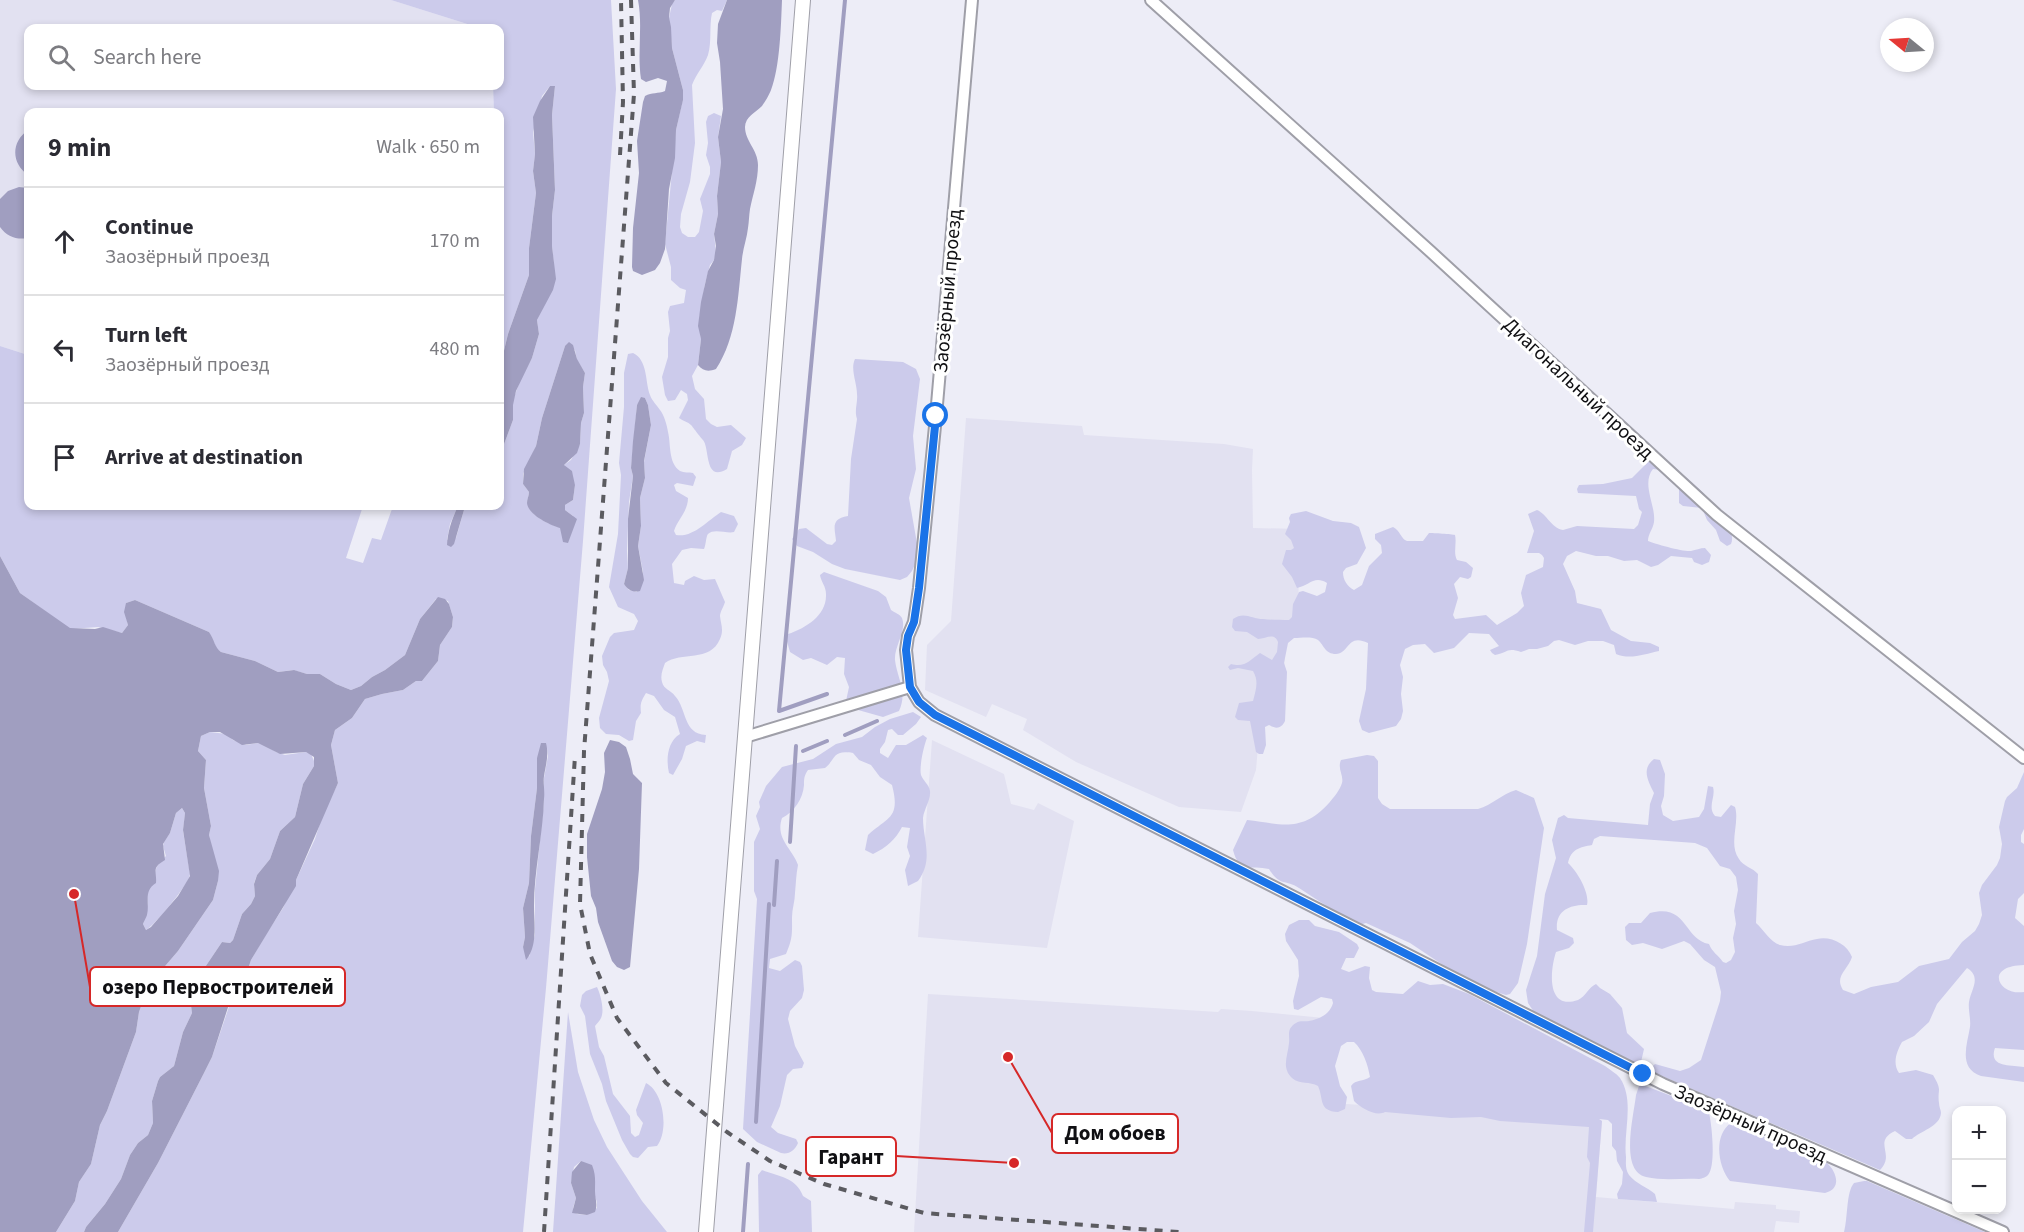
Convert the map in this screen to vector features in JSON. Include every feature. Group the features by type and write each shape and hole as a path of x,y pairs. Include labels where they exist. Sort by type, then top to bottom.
{"main road":[{"path":"706,1232 803,0"}],"street":[{"name":"Заозёрный проезд","path":"972,0 921,569 914,622 908,636 906,650 910,687 919,702 935,715 1663,1084 2002,1232"},
{"name":"Диагональный проезд","path":"1150,0 1431,252 1717,515 2024,758"},
{"path":"745,737 910,687"}],"shaded area":[{"path":"0,0 391,0 467,24 24,24 24,90 493,90 494,108 24,108 24,354 0,346"},
{"path":"391,0 611,0 616,89 583,541 546,988 523,1232 118,1232 158,1163 204,1073 212,1057 235,989 283,908 315,839 322,817 338,783 331,745 335,730 352,718 365,699 403,690 416,681 422,681 438,661 440,645 452,627 453,617 448,601 436,599 420,619 405,655 361,686 351,690 320,674 307,674 293,670 278,672 255,661 221,652 217,649 209,632 135,600 126,603 128,625 122,633 98,627 70,629 20,593 0,556 0,346 24,354 24,510 362,510 346,558 363,563 372,538 381,540 392,510 456,510 450,524 447,540 456,538 464,510 504,510 504,444 513,420 513,400 532,358 539,334 537,320 546,301 554,265 552,216 555,190 552,115 555,86 550,86 542,96 533,132 535,154 533,171 536,193 529,248 529,275 504,350 504,108 494,108 493,90 504,90 504,24 467,24","holes":["565,346 575,350 577,360 585,373 584,413 580,444 571,460 564,465 575,485 573,500 565,505 565,510 573,516 562,532 560,527 545,522 532,512 528,502 529,492 523,484 523,474 536,446 542,418","547,748 544,778 544,801 535,889 535,935 529,957 523,947 525,937 523,908 529,883 531,836 537,788 537,758"]},
{"path":"638,0 675,0 670,8 669,17 672,48 683,90 669,189 665,249 655,270 642,275 633,271 632,267 633,228 639,173 637,141 645,96 665,91 667,81 658,78 646,82 641,79"},
{"path":"675,0 727,0 722,11 717,10 712,13 708,55 692,85 695,143 690,182 681,214 680,227 682,233 688,237 695,237 699,232 703,211 700,199 710,174 706,155 708,143 706,122 708,116 714,113 721,116 718,137 721,162 717,196 718,214 714,234 716,253 705,284 699,320 701,339 698,365 692,376 695,389 704,399 706,419 717,427 731,425 746,438 742,445 732,451 727,469 720,472 715,472 711,468 703,440 691,425 679,418 688,400 687,394 681,390 675,400 668,401 662,377 668,357 670,331 668,312 670,306 684,303 686,290 671,280 671,267 665,244 676,130 683,99 683,90 672,48 669,18"},
{"path":"727,0 782,0 781,21 778,58 771,90 762,106 745,123 747,137 757,160 758,171 750,209 738,302 723,357 716,369 708,371 698,365 701,339 698,326 701,302 716,246 714,234 718,214 717,196 721,162 718,137 723,109 717,43 718,24"},
{"path":"550,86 555,86 552,115 555,190 552,246 556,279 553,290 537,320 539,334 532,358 516,391 513,420 504,444 504,352 529,275 529,248 536,193 533,171 535,154 533,117"},
{"path":"24,133 24,172 18,165 15,152"},
{"path":"24,188 24,238 12,237 0,227 0,199 8,191"},
{"path":"569,342 573,345 577,359 585,373 584,413 580,444 577,453 564,465 572,471 575,485 573,500 565,505 565,510 577,519 568,543 563,542 560,528 545,522 531,512 527,503 529,492 523,484 524,469 536,446 542,418 565,346"},
{"path":"633,353 638,356 644,366 650,395 666,423 673,463 680,471 693,473 696,477 693,486 677,483 674,485 676,491 688,498 674,531 676,535 688,534 700,528 721,512 734,516 738,524 734,532 711,532 707,535 704,549 682,550 672,564 674,583 684,585 685,581 694,576 704,580 715,579 725,602 720,616 722,633 715,646 702,654 665,663 661,677 663,685 679,701 689,726 699,734 706,735 705,743 697,741 686,746 673,775 669,773 668,752 672,742 680,734 675,717 664,710 654,696 646,693 643,698 633,740 629,741 619,735 606,734 600,728 599,718 609,681 602,656 614,633 634,630 638,621 634,614 618,607 609,587 618,534 624,373 628,354","holes":["645,398 651,425 644,462 645,478 640,498 641,526 638,546 643,572 637,592 629,590 624,584 628,568 629,502 633,476 631,468 637,405"]},
{"path":"855,359 903,362 916,369 920,379 913,436 916,469 909,498 918,549 912,571 900,580 845,569 797,546 792,539 799,529 806,528 827,544 832,545 836,541 836,522 848,516 851,459 857,419 857,390 853,367"},
{"path":"641,397 645,398 648,405 651,425 644,461 645,478 640,498 641,526 638,546 644,580 640,591 635,592 624,584 628,568 628,519 633,476 631,468 633,441 637,405"},
{"path":"966,418 1082,426 1084,435 1224,444 1253,449 1253,528 1301,529 1297,628 1285,639 1284,677 1264,676 1256,770 1241,812 1179,807 1076,762 1023,730 1027,719 992,704 986,717 925,690 927,645 951,621"},
{"path":"1650,460 1673,468 1712,502 1728,525 1732,535 1731,544 1727,546 1720,541 1702,508 1683,506 1679,503 1679,486 1661,470 1653,469 1648,481 1654,522 1648,541 1687,551 1705,548 1711,555 1709,562 1702,565 1694,562 1692,558 1671,556 1651,567 1637,560 1624,561 1576,551 1567,556 1563,564 1575,591 1577,603 1601,609 1611,630 1631,641 1650,643 1659,647 1659,651 1638,656 1621,656 1616,654 1614,645 1603,641 1588,641 1575,645 1559,640 1537,649 1521,652 1510,650 1495,655 1490,650 1499,646 1489,634 1469,633 1454,648 1434,653 1425,644 1413,645 1405,649 1400,665 1403,677 1401,719 1396,726 1369,733 1362,730 1359,721 1366,689 1368,643 1356,640 1341,653 1332,654 1316,639 1294,638 1288,643 1284,663 1287,672 1285,721 1278,728 1269,725 1265,727 1266,745 1263,754 1256,752 1250,721 1238,720 1235,717 1239,703 1253,701 1256,678 1253,671 1238,668 1230,670 1228,667 1231,664 1244,664 1260,653 1272,660 1277,652 1278,642 1274,637 1258,639 1247,632 1235,631 1232,627 1233,619 1244,615 1259,619 1289,620 1292,617 1293,604 1299,592 1303,591 1317,596 1325,592 1327,583 1319,580 1297,588 1282,564 1286,550 1294,548 1291,540 1285,534 1291,514 1306,511 1359,527 1366,548 1357,564 1346,568 1343,572 1349,587 1354,590 1362,585 1369,566 1382,553 1381,545 1375,539 1375,534 1393,527 1407,541 1423,541 1429,533 1455,535 1457,560 1466,562 1473,568 1471,577 1468,579 1460,577 1454,584 1458,598 1453,615 1455,619 1486,615 1497,625 1524,606 1521,593 1526,575 1543,567 1542,555 1527,553 1534,531 1528,514 1537,510 1555,527 1563,530 1577,526 1634,529 1638,525 1642,512 1636,496 1578,493 1577,489 1579,485 1603,484 1632,478"},
{"path":"456,510 464,510 454,544 451,547 447,545"},
{"path":"0,556 20,593 70,628 103,627 122,633 128,625 124,612 126,603 135,600 209,632 221,652 255,661 278,672 294,670 307,674 320,674 351,690 361,686 405,655 420,619 438,597 445,599 453,617 452,627 440,645 438,661 422,681 416,681 403,690 365,699 352,718 335,730 331,745 338,783 296,880 296,886 231,998 212,1057 204,1073 158,1163 118,1232 84,1232 121,1179 130,1155 138,1143 148,1135 153,1123 152,1101 158,1081 174,1066 183,1032 192,1013 189,991 222,942 230,943 233,940 242,914 255,896 254,884 257,875 270,859 280,831 295,817 303,784 314,766 314,757 306,752 280,754 258,743 242,745 220,732 210,732 201,736 198,751 206,760 204,788 211,826 209,835 219,871 213,900 178,951 154,979 144,998 136,1032 100,1125 91,1164 79,1182 75,1201 56,1232 0,1232","holes":["182,808 185,813 183,830 190,876 178,896 146,930 143,924 147,915 148,893 156,883 156,868 165,860 163,844 170,833 176,813"]},
{"path":"824,572 878,591 886,597 891,610 902,618 903,628 895,655 902,691 899,711 883,717 851,708 846,701 849,687 844,674 845,658 837,657 827,665 811,658 803,660 790,652 786,638 788,634 814,620 823,608 826,591 820,575"},
{"path":"913,712 921,717 916,724 903,735 898,735 892,729 888,730 880,753 888,758 896,745 906,745 923,735 927,738 921,771 930,791 923,818 927,858 918,881 908,886 905,870 910,856 907,847 910,828 902,827 890,843 873,854 865,850 868,835 893,811 894,796 892,785 880,777 871,765 859,760 853,753 838,754 825,768 808,770 804,778 800,800 782,818 780,825 782,838 798,865 792,914 792,936 786,954 770,959 769,968 780,971 795,960 802,966 804,990 802,998 790,1011 788,1019 795,1046 804,1063 802,1068 793,1069 787,1075 780,1106 771,1127 778,1133 796,1139 798,1143 791,1151 781,1153 757,1142 743,1129 757,899 754,891 754,842 760,829 756,816 760,807 759,802 766,786 782,767 813,759 836,744 862,737 890,719"},
{"path":"210,732 226,734 233,740 246,745 263,744 285,755 306,752 311,754 314,766 303,784 295,817 280,831 270,859 257,875 254,883 255,896 242,914 233,940 230,943 222,942 189,991 192,1013 183,1032 174,1066 158,1081 152,1101 153,1123 148,1135 138,1143 130,1155 121,1179 84,1232 56,1232 75,1201 79,1182 91,1164 100,1125 136,1032 144,998 154,979 178,951 213,900 218,881 209,835 211,826 204,788 206,760 198,751 201,736"},
{"path":"610,740 626,747 633,774 642,783 639,869 630,967 624,970 612,961 598,922 591,896 587,857 587,834 602,789 605,772 604,753"},
{"path":"932,740 1004,774 1011,804 1034,810 1038,803 1074,821 1047,948 918,937"},
{"path":"541,743 546,743 547,760 534,893 534,941 526,960 523,947 525,937 523,908 529,883 531,836 537,788 537,758"},
{"path":"1367,755 1374,756 1378,761 1378,798 1390,809 1478,809 1516,790 1534,798 1544,828 1527,944 1518,983 1510,994 1490,990 1449,969 1410,943 1366,923 1359,925 1294,885 1280,881 1269,869 1242,866 1236,858 1233,850 1247,820 1291,824 1310,819 1329,803 1340,788 1342,783 1341,760"},
{"path":"1654,759 1660,760 1665,774 1661,806 1663,815 1673,821 1699,817 1704,809 1708,786 1713,787 1712,809 1715,816 1721,817 1731,805 1735,807 1734,847 1736,853 1745,865 1758,874 1756,923 1770,939 1780,945 1794,945 1822,938 1842,945 1852,957 1840,981 1843,990 1854,994 1871,987 1898,982 1919,966 1949,959 1962,942 1975,931 1982,915 1979,893 2000,858 2002,844 1999,827 2005,801 2017,788 2024,772 2024,829 2021,842 2024,844 2024,893 2018,899 2015,918 2024,926 2024,965 2003,970 1999,975 1999,980 2008,990 2024,992 2024,1050 1995,1048 1994,1054 1995,1059 2002,1064 2024,1067 2024,1082 1981,1076 1969,1068 1966,1048 1970,1024 1970,997 1975,980 1974,975 1967,968 1937,1004 1929,1022 1914,1036 1902,1042 1896,1057 1899,1073 1916,1070 1933,1075 1939,1087 1940,1118 1912,1139 1906,1139 1895,1131 1888,1135 1884,1144 1886,1159 1880,1170 1655,1073 1651,1068 1655,1064 1680,1071 1701,1060 1721,992 1715,967 1704,960 1690,944 1684,941 1662,949 1643,943 1632,945 1626,940 1625,927 1629,923 1641,923 1650,913 1662,911 1672,913 1679,917 1694,936 1709,944 1723,962 1731,960 1735,952 1733,938 1736,924 1734,911 1738,890 1736,877 1730,869 1720,866 1707,848 1695,843 1600,836 1594,839 1592,845 1580,848 1569,858 1568,863 1582,882 1587,894 1587,905 1570,907 1565,910 1561,913 1557,923 1557,930 1573,938 1574,943 1569,948 1556,952 1552,969 1555,994 1560,1000 1568,1002 1578,1000 1596,984 1610,994 1622,1008 1627,1033 1644,1049 1641,1062 1634,1063 1536,1015 1528,1003 1526,990 1537,956 1545,894 1556,858 1552,840 1558,818 1564,815 1568,818 1648,825 1650,804 1654,793 1647,771"},
{"path":"182,808 185,813 183,831 189,878 157,921 146,930 143,924 148,904 147,893 156,881 157,867 166,856 164,842 170,833 176,813"},
{"path":"1299,920 1309,920 1315,926 1339,932 1357,944 1359,948 1354,958 1346,958 1341,969 1349,972 1365,966 1370,967 1369,978 1372,990 1376,992 1403,994 1418,981 1430,985 1443,984 1469,994 1615,1073 1620,1078 1627,1097 1625,1147 1627,1170 1635,1181 1655,1194 1657,1202 1618,1199 1617,1194 1622,1184 1623,1172 1612,1146 1612,1124 1608,1120 1599,1119 1602,1121 1593,1232 1584,1232 1590,1163 1587,1157 1589,1127 1500,1121 1481,1117 1451,1118 1369,1111 1354,1101 1351,1086 1355,1082 1370,1077 1365,1058 1354,1042 1347,1042 1341,1046 1335,1066 1340,1086 1347,1097 1345,1109 1338,1112 1324,1107 1318,1086 1295,1080 1289,1074 1286,1066 1289,1032 1293,1025 1321,1017 1330,1010 1333,1003 1332,999 1321,997 1298,1010 1294,1009 1293,1001 1299,976 1298,960 1286,941 1285,934 1289,925"},
{"path":"597,987 601,997 602,1011 601,1019 595,1026 599,1047 604,1056 613,1094 630,1116 631,1133 635,1137 639,1135 643,1123 636,1110 646,1083 661,1103 664,1122 661,1139 657,1146 648,1147 638,1158 630,1154 622,1140 590,1054 585,1016 580,1006 582,995"},
{"path":"928,994 1218,1012 1221,1009 1334,1019 1329,1103 1598,1119 1602,1121 1596,1197 1734,1209 1735,1202 1776,1205 1776,1209 1800,1211 1799,1223 1776,1221 1774,1232 914,1232"},
{"path":"568,1012 578,1072 594,1120 607,1147 642,1201 667,1232 553,1232","holes":["581,1161 597,1202 597,1208 587,1215 577,1214 573,1208 576,1198 571,1183 574,1167"]},
{"path":"1643,1085 1705,1109 1709,1113 1713,1155 1706,1177 1659,1179 1638,1173 1630,1154 1630,1141 1636,1095 1639,1086"},
{"path":"1731,1123 1827,1163 1835,1175 1834,1188 1825,1193 1730,1181 1720,1160 1719,1151 1725,1128"},
{"path":"581,1161 592,1165 595,1175 596,1209 595,1212 587,1215 572,1213 576,1198 571,1183 572,1172"},
{"path":"762,1170 791,1181 803,1196 811,1201 812,1232 759,1232 758,1175"},
{"path":"1864,1181 1985,1232 1844,1232 1851,1187 1854,1183"}],"waterway":[{"path":"827,694 779,711 845,0"},
{"path":"845,735 877,721"},
{"path":"803,751 827,741"},
{"path":"790,842 796,746"},
{"path":"774,905 777,861"},
{"path":"756,1122 769,904"},
{"path":"743,1232 748,1164"}],"railway":[{"path":"620,155 623,102 621,0"},
{"path":"631,0 634,94 584,751 580,904 590,954 617,1018 666,1083 727,1132 770,1161 824,1184 924,1213 1179,1232"},
{"path":"544,1232 575,756"}],"place":[{"name":"озеро Первостроителей","path":"74,894"},
{"name":"Дом обоев","path":"1008,1057"},
{"name":"Гарант","path":"1014,1163"}],"route":[{"path":"936,416 919,588 914,622 908,636 906,650 910,687 919,702 935,715 1643,1074"}]}
